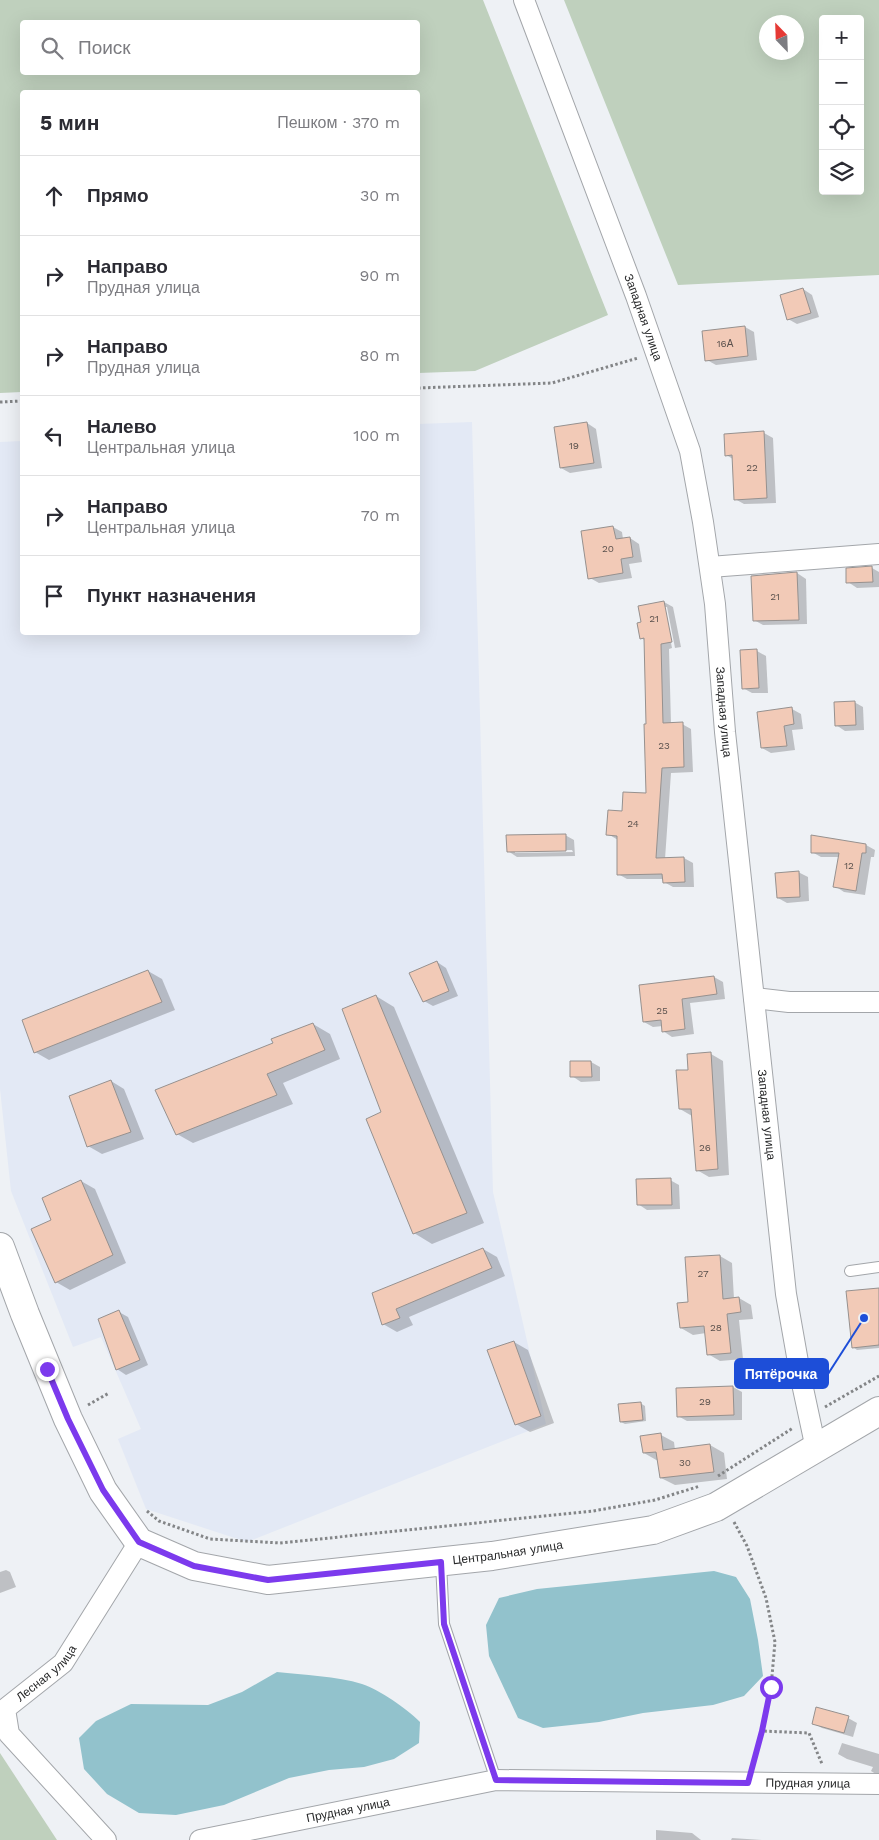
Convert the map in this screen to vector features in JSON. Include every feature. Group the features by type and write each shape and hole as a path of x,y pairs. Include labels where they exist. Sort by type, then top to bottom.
{"street":[{"name":"Западная улица","path":"524,0 636,296 690,451 715,604 725,732 786,1294 816,1448"},
{"path":"710,567 879,554"},
{"path":"754,998 789,1002 879,1002"},
{"path":"0,1248 68,1419 103,1490 139,1542"},
{"name":"Центральная улица","path":"139,1542 194,1566 268,1580 492,1556 653,1530 716,1507 879,1411"},
{"name":"Лесная улица","path":"106,1840 9,1734 5,1709 63,1663 139,1542"},
{"name":"Прудная улица","path":"200,1840 496,1780 879,1784"}],"lane":[{"path":"850,1271 879,1267"},
{"path":"441,1562 444,1624 496,1780"}],"path":[{"path":"420,388 552,383 656,353"},
{"path":"0,402 20,401"},
{"path":"715,1478 810,1416 879,1376"},
{"path":"85,1407 109,1394"},
{"path":"144,1509 159,1521 210,1539 280,1543 593,1511 654,1500 707,1484"},
{"path":"731,1518 747,1546 766,1598 775,1642 771,1687 748,1783"},
{"path":"762,1731 809,1733 830,1784"}],"shaded area":[{"path":"472,422 493,1192 546,1424 247,1542 146,1509 118,1439 141,1429 101,1337 73,1347 11,1191 0,1089 0,442 20,441 20,635 420,635 420,424"}],"green space":[{"path":"0,0 483,0 608,315 475,371 420,373 420,90 20,90 20,392 0,393"},
{"path":"564,0 879,0 879,275 678,285"},
{"path":"0,1753 57,1840 0,1840"}],"water":[{"path":"714,1571 736,1577 750,1599 763,1676 744,1696 713,1705 643,1713 599,1722 543,1728 518,1718 489,1656 486,1625 499,1598 537,1589"},
{"path":"277,1672 342,1679 377,1690 400,1705 420,1722 419,1743 394,1759 364,1767 329,1770 289,1778 224,1805 176,1815 139,1813 107,1794 84,1769 79,1738 96,1721 131,1704 208,1705 242,1692"}],"building":[{"path":"803,288 811,313 787,320 780,295"},
{"path":"745,326 748,356 705,361 702,331"},
{"path":"587,422 594,463 560,468 554,427"},
{"path":"764,431 767,498 734,500 732,455 725,456 724,434"},
{"path":"613,526 616,539 630,537 633,557 621,559 623,573 588,579 581,531"},
{"path":"872,566 873,582 846,583 846,568"},
{"path":"797,572 799,620 753,621 751,576"},
{"path":"664,601 672,642 661,644 663,723 683,722 684,767 662,768 656,858 684,857 685,882 663,883 662,874 617,875 617,836 606,835 608,810 622,811 623,792 646,793 644,638 640,639 637,623 641,622 638,606"},
{"path":"757,649 759,688 742,689 740,650"},
{"path":"855,701 856,725 835,726 834,702"},
{"path":"792,707 794,724 784,726 787,746 761,748 757,712"},
{"path":"566,834 566,851 507,852 506,835"},
{"path":"811,835 866,844 866,853 862,853 856,891 833,887 839,853 811,853"},
{"path":"799,871 800,897 777,898 775,873"},
{"path":"437,961 449,991 423,1002 409,973"},
{"path":"148,970 162,1002 34,1053 22,1020"},
{"path":"714,976 717,994 682,999 685,1029 662,1032 661,1020 643,1022 639,985"},
{"path":"376,995 467,1213 413,1234 366,1119 381,1112 342,1009"},
{"path":"313,1023 325,1050 267,1074 277,1095 176,1135 155,1090 273,1043 271,1039"},
{"path":"711,1052 718,1169 696,1171 691,1109 679,1109 676,1070 688,1070 687,1054"},
{"path":"570,1061 591,1061 592,1077 570,1077"},
{"path":"111,1080 131,1132 87,1147 69,1096"},
{"path":"671,1178 672,1205 637,1205 636,1179"},
{"path":"81,1180 113,1255 55,1283 31,1229 51,1220 42,1198"},
{"path":"483,1248 492,1268 396,1309 400,1318 382,1325 372,1293"},
{"path":"720,1255 723,1299 739,1297 741,1312 727,1314 731,1353 707,1355 704,1326 680,1328 677,1303 688,1302 685,1257"},
{"path":"879,1288 879,1345 852,1348 846,1291"},
{"path":"119,1310 140,1360 116,1370 98,1319"},
{"path":"514,1341 541,1416 515,1425 487,1350"},
{"path":"733,1386 734,1415 677,1417 676,1388"},
{"path":"641,1402 643,1420 620,1422 618,1404"},
{"path":"661,1433 663,1450 710,1444 714,1472 660,1478 656,1452 643,1453 640,1436"},
{"path":"816,1707 849,1716 844,1733 812,1724"}],"place":[{"name":"Пятёрочка","path":"864,1318"}],"route":[{"path":"47,1369 68,1419 103,1490 139,1542 194,1566 268,1580 441,1562 444,1624 496,1780 748,1783 771,1687"}]}
